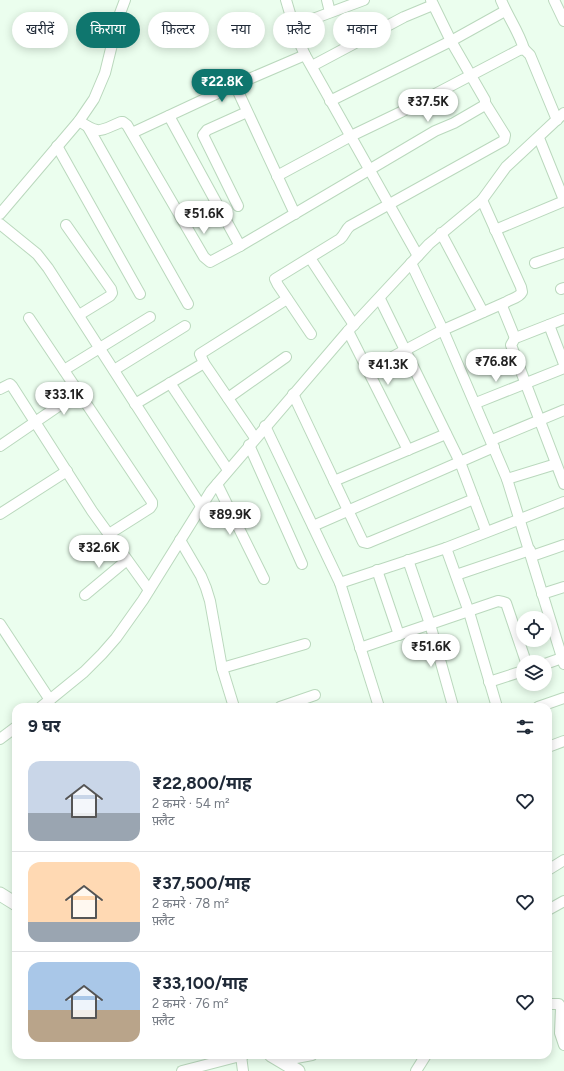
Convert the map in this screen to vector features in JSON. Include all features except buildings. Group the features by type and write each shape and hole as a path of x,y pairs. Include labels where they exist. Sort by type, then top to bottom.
{"main road":[{"path":"0,894 12,901"},
{"path":"278,1059 298,1071"}],"street":[{"path":"1,212 79,121 94,99 105,73 119,16 125,0"},
{"path":"286,0 290,12"},
{"path":"326,0 330,12"},
{"path":"325,14 364,0"},
{"path":"554,0 564,21"},
{"path":"311,334 275,279 340,239 345,235 348,228 504,140 505,135 451,41 432,2 312,66"},
{"path":"46,703 84,672 121,632 201,506 228,470 293,394 414,259 441,233 482,200 506,167 561,116 530,56 524,49 520,37 503,3 451,41 330,101"},
{"path":"302,48 330,101 390,205 493,444 520,518 563,661 552,663"},
{"path":"277,176 351,136 401,112 519,50 524,49"},
{"path":"132,133 235,85 305,55"},
{"path":"235,85 295,214"},
{"path":"79,121 98,131 123,122 128,125 206,260 210,262 295,214 435,131 451,125 483,107 485,102"},
{"path":"238,206 203,135 207,130 247,112"},
{"path":"169,116 240,246"},
{"path":"88,127 188,304"},
{"path":"495,230 564,201 539,138"},
{"path":"57,146 140,294"},
{"path":"368,370 404,349 443,330 520,296 522,292 482,200"},
{"path":"0,224 37,254 48,268 201,506"},
{"path":"66,225 111,289 112,293 110,296 79,315"},
{"path":"441,233 483,312"},
{"path":"536,263 564,253"},
{"path":"310,258 351,328 368,370 408,450"},
{"path":"380,298 460,462 486,531"},
{"path":"287,299 200,354 204,363 228,398 252,441 302,564"},
{"path":"504,303 502,310 515,338"},
{"path":"64,370 150,317"},
{"path":"29,318 152,502 150,508 109,534"},
{"path":"564,320 515,338 511,345 564,484"},
{"path":"549,325 564,364"},
{"path":"114,370 185,326"},
{"path":"228,398 286,357"},
{"path":"135,404 204,363"},
{"path":"476,403 564,368"},
{"path":"170,383 228,470"},
{"path":"0,389 10,384 12,386 67,470 85,501 149,590"},
{"path":"0,446 79,392"},
{"path":"293,394 362,539 367,543 474,499"},
{"path":"312,526 460,462 540,420 564,410"},
{"path":"265,426 340,583 378,703"},
{"path":"334,481 446,434"},
{"path":"507,479 556,464"},
{"path":"0,514 67,470"},
{"path":"217,484 264,579"},
{"path":"340,583 446,548 486,531 564,502"},
{"path":"180,540 201,576 206,588 210,601 222,668 233,703"},
{"path":"456,575 564,545"},
{"path":"446,548 469,612 496,703"},
{"path":"85,595 127,560"},
{"path":"408,560 430,624 452,703"},
{"path":"377,570 399,635"},
{"path":"542,594 564,588"},
{"path":"360,648 498,601 506,604 524,655"},
{"path":"0,624 50,700"},
{"path":"222,668 305,644"},
{"path":"489,682 516,673"},
{"path":"292,703 315,695"},
{"path":"550,703 564,698"},
{"path":"2,733 12,729"},
{"path":"552,746 564,741"},
{"path":"552,868 564,860"},
{"path":"552,908 564,901"},
{"path":"552,1004 559,1004 561,1008 560,1033 564,1045"},
{"path":"182,1071 228,1059"},
{"path":"243,1059 243,1071"},
{"path":"416,1071 424,1059"}]}
